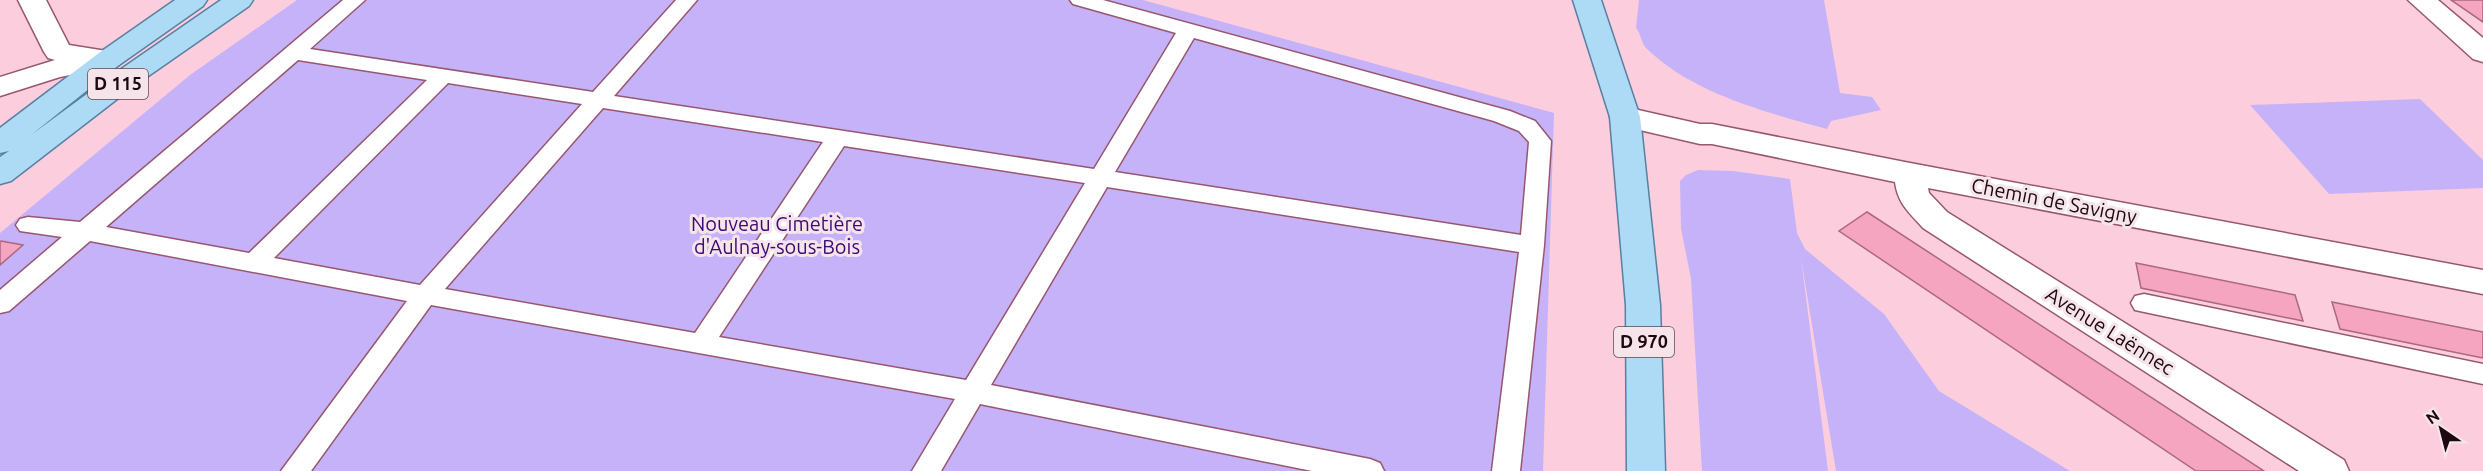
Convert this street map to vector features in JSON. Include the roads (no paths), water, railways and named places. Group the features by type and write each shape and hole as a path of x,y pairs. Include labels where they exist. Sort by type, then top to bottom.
{"main road":[{"name":"D 115","path":"0,143 109,59 193,0"},
{"name":"D 115","path":"0,173 124,80 239,0"},
{"name":"D 970","path":"1587,0 1625,117 1643,305 1646,471"}],"street":[{"path":"33,0 58,52 109,59"},
{"path":"2422,0 2483,53"},
{"path":"0,87 55,69 109,59"},
{"name":"Chemin de Savigny","path":"1625,117 1700,134 1712,134 1910,174 2483,282"},
{"name":"Avenue Laënnec","path":"1910,174 1913,196 1935,220 2330,471"}],"lane":[{"path":"0,304 355,0"},
{"path":"295,471 425,295 687,0"},
{"path":"1080,0 1502,116 1527,126 1540,141 1532,245 1506,471"},
{"path":"926,471 1189,29"},
{"path":"295,53 1532,245"},
{"path":"254,262 443,76"},
{"path":"702,344 838,137"},
{"path":"28,225 84,231 425,295 973,392 1370,471"},
{"path":"2144,303 2483,374"}],"park label":[{"name":"Nouveau Cimetière d'Aulnay-sous-Bois","path":"777,236"}]}
